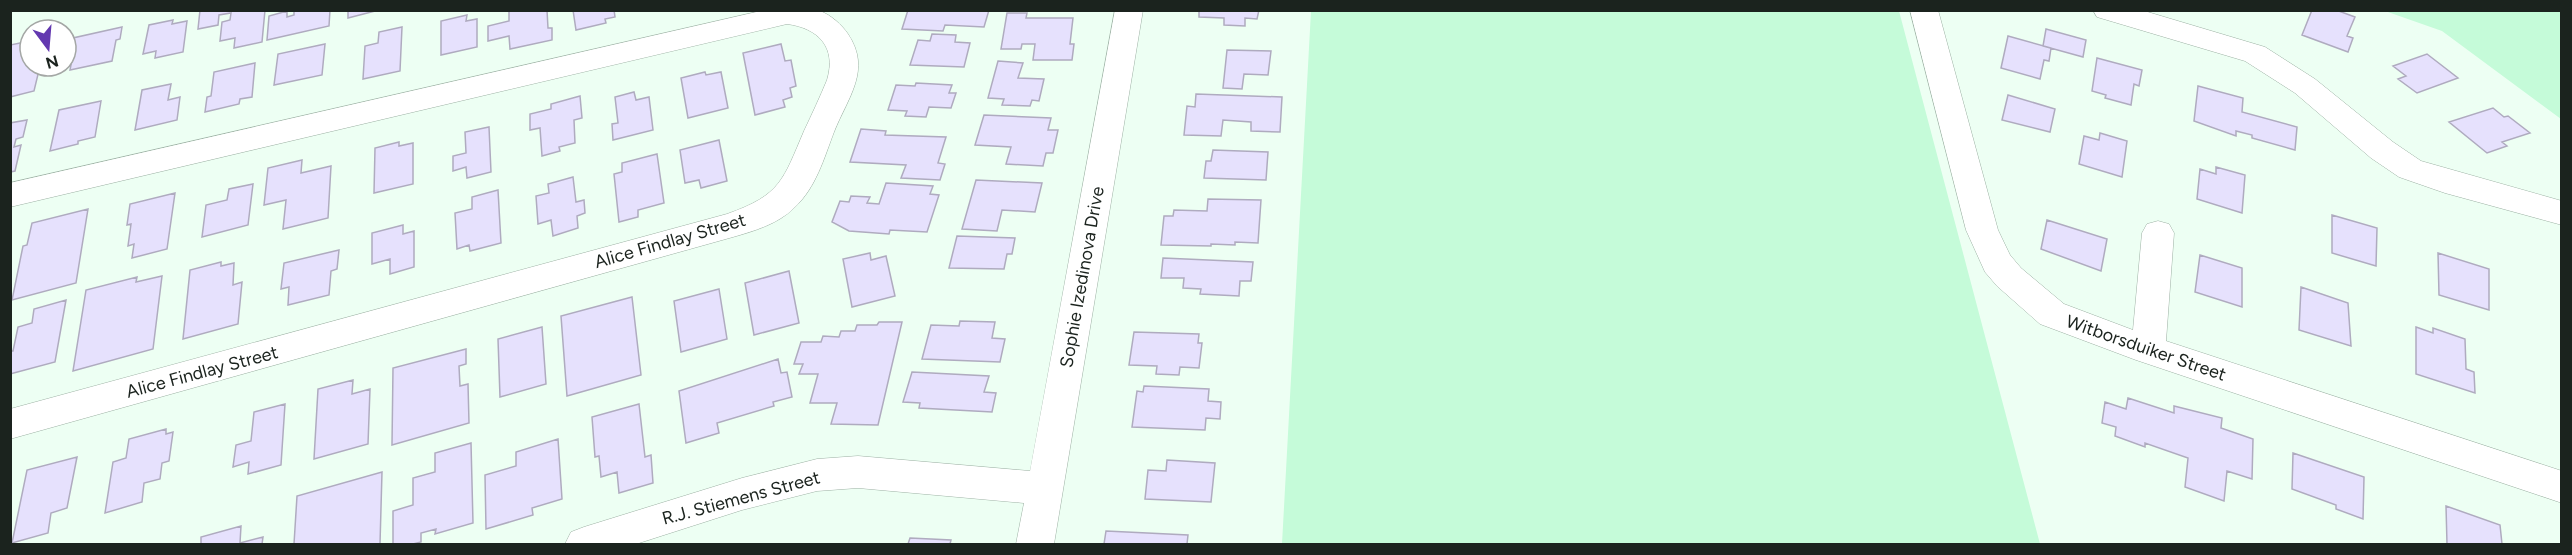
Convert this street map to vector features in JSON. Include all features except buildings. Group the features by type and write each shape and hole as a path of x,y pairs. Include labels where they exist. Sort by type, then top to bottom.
{"street":[{"name":"Sophie Izedinova Drive","path":"1035,544 1130,10"},
{"name":"Witborsduiker Street","path":"1924,10 1982,230 1997,263 2009,278 2052,314 2148,350 2562,487"},
{"path":"2107,10 2255,54 2305,86 2382,150 2410,168 2445,182 2562,213"},
{"name":"Alice Findlay Street","path":"10,195 787,15 809,18 836,37 842,49 845,70 802,174 791,192 780,203 760,215 733,225 10,424"},
{"path":"2148,350 2158,233"},
{"name":"R.J. Stiemens Street","path":"584,544 742,494 817,475 858,472 1046,489"}],"green space":[{"path":"1311,11 1899,11 2040,544 1282,544"},
{"path":"2385,11 2561,11 2561,119 2442,31"}]}
